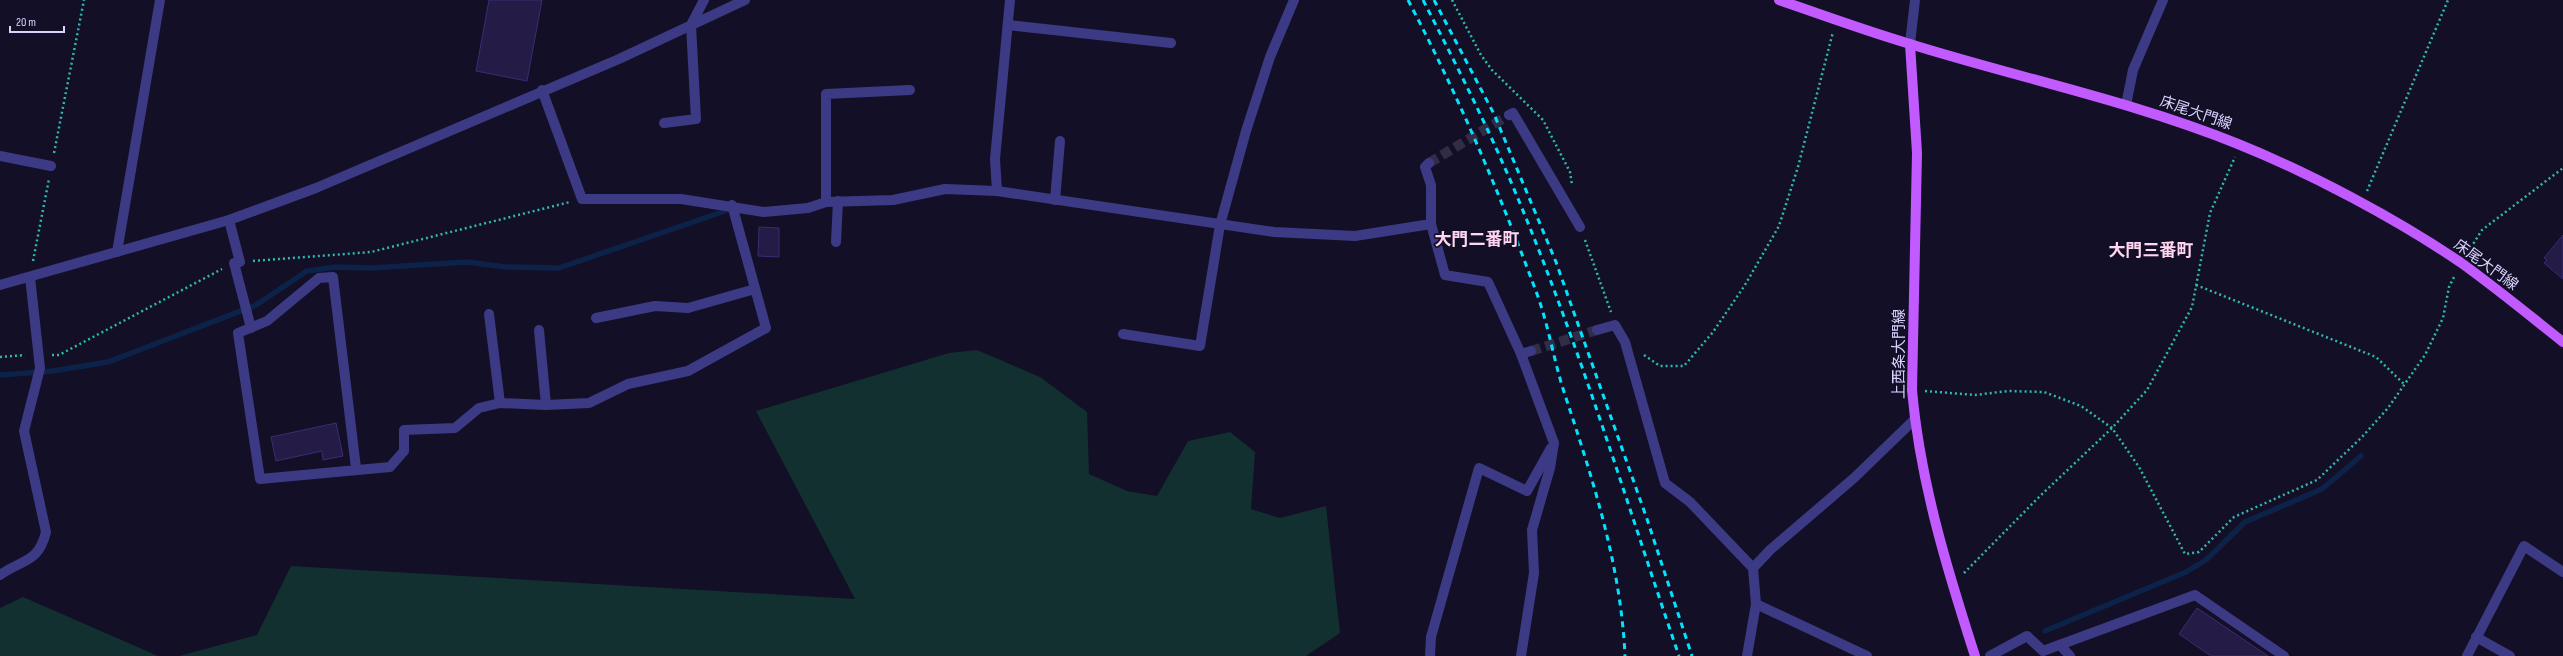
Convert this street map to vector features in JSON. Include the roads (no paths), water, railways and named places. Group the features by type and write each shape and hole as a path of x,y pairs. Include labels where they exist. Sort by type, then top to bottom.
{"main road":[{"name":"床尾大門線","path":"1779,0 1910,44 2126,105 2193,126 2241,144 2308,176 2417,235 2460,263 2563,342"},
{"name":"上西条大門線","path":"1910,44 1917,153 1912,390 1915,419 1924,479 1952,585 1975,656"}],"street":[{"path":"117,252 160,0"},
{"path":"664,123 696,119 691,25 704,0"},
{"path":"2,281 30,277 229,220 316,188 542,90 619,59 745,0"},
{"path":"997,191 995,159 1010,0"},
{"path":"1122,334 1200,346 1220,225 1268,65 1294,0"},
{"path":"1910,44 1915,0"},
{"path":"2126,105 2133,70 2163,0"},
{"path":"1008,25 1171,44"},
{"path":"542,90 582,200 681,199 732,205 764,212 808,208 826,202 893,200 945,188 997,191 1274,232 1355,236 1431,224"},
{"path":"826,202 826,94 910,90"},
{"path":"1509,115 1513,113 1580,228"},
{"path":"1056,200 1060,141"},
{"path":"0,156 52,166"},
{"path":"1429,164 1425,167 1431,185 1431,224 1445,275 1488,282 1526,353 1554,443 1550,468 1532,530 1534,574 1521,656"},
{"path":"836,242 838,201"},
{"path":"356,468 334,277 319,278 267,321 238,333 260,478 356,468 390,467 404,450 404,430 455,428 479,408 500,403 546,405 589,403 628,384 688,371 766,328 732,205"},
{"path":"229,220 251,328"},
{"path":"0,575 24,564 42,547 46,532 24,431 40,368 30,277"},
{"path":"596,318 655,306 688,308 755,289"},
{"path":"489,314 500,403"},
{"path":"1597,330 1615,325 1625,342 1665,483 1690,502 1753,568 1756,604 1748,656"},
{"path":"539,330 546,405"},
{"path":"1753,568 1770,550 1854,478 1915,419"},
{"path":"1430,656 1431,637 1479,468 1527,491 1554,443"},
{"path":"2467,656 2524,546 2563,572"},
{"path":"1990,656 2026,636 2043,651 2195,595 2284,656"},
{"path":"1756,604 1866,656"},
{"path":"2476,637 2510,656"},
{"path":"2060,645 2070,656"}],"waterway":[{"path":"0,375 53,371 108,362 256,305 307,271 336,267 372,268 467,262 506,267 559,268 725,211"},
{"path":"2045,631 2186,572 2206,560 2245,522 2322,489 2361,456"}],"tunnel":[{"path":"1429,163 1509,115"},
{"path":"1531,351 1597,330"}],"railway":[{"path":"1408,0 1461,108 1508,219 1541,306 1561,383 1586,459 1612,556 1618,589 1625,656"},
{"path":"1423,0 1497,150 1542,257 1603,427 1679,656"},
{"path":"1434,0 1494,114 1556,262 1647,519 1692,656"}],"district":[{"name":"大門二番町","path":"1477,240"},
{"name":"大門三番町","path":"2151,251"}]}
